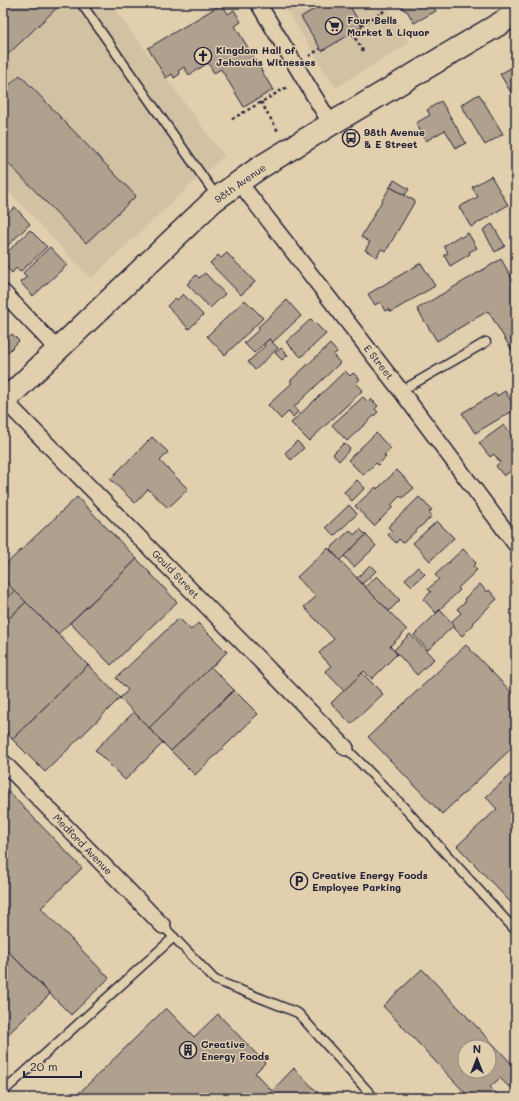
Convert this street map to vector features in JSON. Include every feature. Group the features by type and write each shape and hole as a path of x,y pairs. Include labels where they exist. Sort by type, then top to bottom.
{"main road":[{"name":"98th Avenue","path":"4,402 109,300 218,198 239,182 289,149 516,14"}],"street":[{"path":"258,3 331,124"},
{"name":"E Street","path":"239,182 401,391 516,545"},
{"path":"3,292 58,350"},
{"name":"Gould Street","path":"4,402 346,748"},
{"name":"Medford Avenue","path":"3,762 163,926"}],"lane":[{"path":"81,3 218,198"},
{"path":"401,391 486,342"},
{"path":"346,748 400,803 516,931"},
{"path":"163,926 215,980 298,1013 374,1098"},
{"path":"3,1092 174,937"}],"path":[{"path":"361,25 386,10"},
{"path":"352,33 364,51"},
{"path":"232,119 304,78"},
{"path":"261,102 289,149"}],"shaded area":[{"path":"3,3 110,3 224,156 190,185 91,279 3,185"},
{"path":"282,3 386,3 409,43 337,87 334,86"}],"building":[{"path":"3,3 62,3 3,59"},
{"name":"Four Bells Market & Liquor","path":"324,3 348,3 362,27 322,51 301,17"},
{"path":"400,3 432,3 436,11 414,23"},
{"path":"441,3 450,3 444,7"},
{"name":"Kingdom Hall of Jehovahs Witnesses","path":"222,4 228,14 234,10 241,22 235,26 273,90 244,107 221,69 214,73 208,63 189,75 184,67 178,71 180,74 174,78 172,74 166,78 148,48"},
{"path":"516,65 516,101 500,74"},
{"path":"20,75 136,196 86,243 3,158 3,91"},
{"path":"479,94 503,134 485,145 461,105"},
{"path":"441,101 466,143 456,148 445,130 426,141 416,123 430,115 427,110"},
{"path":"491,176 508,205 471,227 459,207 478,197 472,187"},
{"path":"394,180 409,189 405,195 390,187"},
{"path":"390,187 415,201 386,251 381,249 377,257 365,250 370,242 361,237"},
{"path":"3,200 9,206 3,212"},
{"path":"15,207 30,224 3,250 3,218"},
{"path":"492,224 505,246 495,252 483,230"},
{"path":"30,230 47,247 20,272 16,268 12,273 3,264 3,256"},
{"path":"468,233 477,248 450,266 444,255 448,253 444,246 459,236 460,238"},
{"path":"50,247 67,265 33,296 20,282 27,277 23,273"},
{"path":"227,253 255,282 241,295 210,263 218,255 221,258"},
{"path":"501,259 516,285 516,357 488,311 437,341 417,309"},
{"path":"421,263 435,286 391,312 389,309 385,311 380,302 375,305 368,294"},
{"path":"205,273 225,294 210,308 187,284 196,275 199,278"},
{"path":"183,294 203,315 189,329 167,306 175,298 177,300"},
{"path":"245,300 263,318 225,355 207,336"},
{"path":"287,300 301,316 273,342 269,339 254,353 244,343 260,329 258,327"},
{"path":"311,319 326,334 301,357 286,342"},
{"path":"3,334 7,338 12,334 19,341 3,357"},
{"path":"269,339 278,348 255,370 248,362 265,346 264,344"},
{"path":"330,344 337,352 333,355 340,363 294,407 298,412 293,417 289,411 281,419 268,405 292,383 290,381"},
{"path":"281,348 288,355 282,360 275,353"},
{"path":"345,371 350,376 353,373 360,379 356,383 363,390 309,441 291,423"},
{"path":"516,387 516,398 511,389"},
{"path":"505,391 516,409 475,433 462,413 496,393 497,396"},
{"path":"363,397 368,402 371,399 378,406 375,409 378,412 347,441 332,425"},
{"path":"504,425 516,441 516,467 504,476 496,466 500,462 494,454 490,457 479,443"},
{"path":"376,433 391,449 384,455 386,457 378,465 376,463 363,475 348,460"},
{"path":"152,437 168,452 160,461 188,489 168,508 148,489 135,503 110,479"},
{"path":"297,441 304,448 291,460 285,453"},
{"path":"344,443 350,449 339,461 333,454"},
{"path":"397,470 414,488 402,498 400,496 391,505 393,507 374,526 355,506 376,487 377,489"},
{"path":"357,480 365,488 352,501 344,492"},
{"path":"77,497 137,559 58,634 3,579 3,567"},
{"path":"419,497 432,510 429,512 432,516 403,543 399,539 396,543 388,535 392,531 388,527"},
{"path":"349,505 357,514 334,536 326,527"},
{"path":"437,521 454,538 430,561 413,543"},
{"path":"360,529 366,535 340,560 330,549 350,530 354,535"},
{"path":"366,535 376,546 354,567 344,556"},
{"path":"328,548 407,630 390,646 397,654 372,679 364,671 344,691 325,671 331,666 319,653 334,639 304,607 316,597 297,577"},
{"path":"463,549 476,563 473,566 477,570 458,588 460,590 436,613 423,599 431,592 428,589 439,579 435,575"},
{"path":"137,559 177,602 111,665 70,623"},
{"path":"370,565 376,571 362,584 357,578"},
{"path":"418,567 425,574 412,586 405,579"},
{"path":"377,576 400,600 389,611 365,587"},
{"path":"3,579 15,591 3,602"},
{"path":"480,584 487,592 489,590 497,599 472,623 474,624 462,636 453,627 454,625 451,622 461,613 457,609 466,601 464,599"},
{"path":"15,591 26,602 3,624 3,602"},
{"path":"26,602 88,665 12,739 3,729 3,624"},
{"path":"440,610 454,625 428,650 414,635"},
{"path":"179,618 191,630 198,623 227,652 149,728 120,698 128,690 116,678"},
{"path":"410,634 434,659 417,675 394,650"},
{"path":"466,645 516,697 516,744 442,814 368,737"},
{"path":"88,665 120,698 45,772 12,739"},
{"path":"211,667 234,690 171,751 149,728"},
{"path":"362,673 383,694 351,724 331,703"},
{"path":"234,690 258,714 195,775 171,751"},
{"path":"134,712 163,743 125,780 95,750"},
{"path":"514,771 516,773 516,908 457,846 497,809 486,797"},
{"path":"3,786 82,868 41,908 109,978 71,1015 3,946"},
{"path":"3,946 50,994 3,1039"},
{"path":"422,969 488,1039 457,1039 457,1079 497,1079 497,1048 513,1065 516,1062 516,1081 509,1087 500,1078 490,1087 498,1095 495,1098 470,1098 383,1006"},
{"name":"Creative Energy Foods","path":"166,1008 194,1037 218,1014 265,1063 255,1073 272,1091 294,1068 323,1098 74,1098"}],"place":[{"name":"Four Bells Market & Liquor","path":"334,26"},
{"name":"Kingdom Hall of Jehovahs Witnesses","path":"203,56"},
{"name":"98th Avenue & E Street","path":"351,138"},
{"name":"Creative Energy Foods Employee Parking","path":"299,881"},
{"name":"Creative Energy Foods","path":"188,1050"}]}
